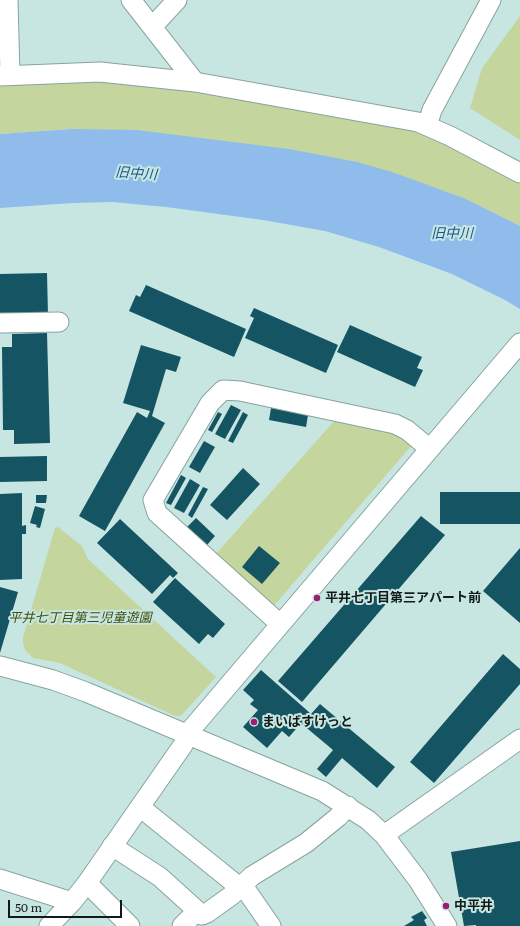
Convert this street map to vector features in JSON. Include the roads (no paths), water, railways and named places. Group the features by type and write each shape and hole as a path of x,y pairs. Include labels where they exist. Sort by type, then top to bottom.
{"street":[{"path":"8,0 5,75 100,72 195,82 418,122 450,136 520,173"},
{"path":"131,0 195,82"},
{"path":"152,27 177,0"},
{"path":"428,126 432,110 491,0"},
{"path":"0,323 59,322"},
{"path":"54,924 86,883 184,745 188,733 514,350"},
{"path":"280,624 158,514 153,500 210,403 223,390 240,391 395,424 407,430 430,449"},
{"path":"0,666 53,680 188,733 322,791 348,806 368,820 384,834 418,880 447,926"},
{"path":"384,834 520,739"},
{"path":"182,926 203,917 252,876 306,843 338,817 348,806"},
{"path":"140,807 240,887 246,890 271,926"},
{"path":"112,846 160,877 203,917"},
{"path":"0,879 72,902"},
{"path":"86,883 130,926"}],"water":[{"name":"旧中川","path":"72,129 137,130 289,149 357,162 392,172 466,199 520,226 520,309 452,274 379,247 325,231 263,220 166,207 112,202 0,208 0,134"}],"place":[{"name":"平井七丁目第三アパート前","path":"317,598"},
{"name":"まいばすけっと","path":"254,722"},
{"name":"中平井","path":"446,906"}],"park label":[{"name":"平井七丁目第三児童遊園","path":"80,618"}]}
